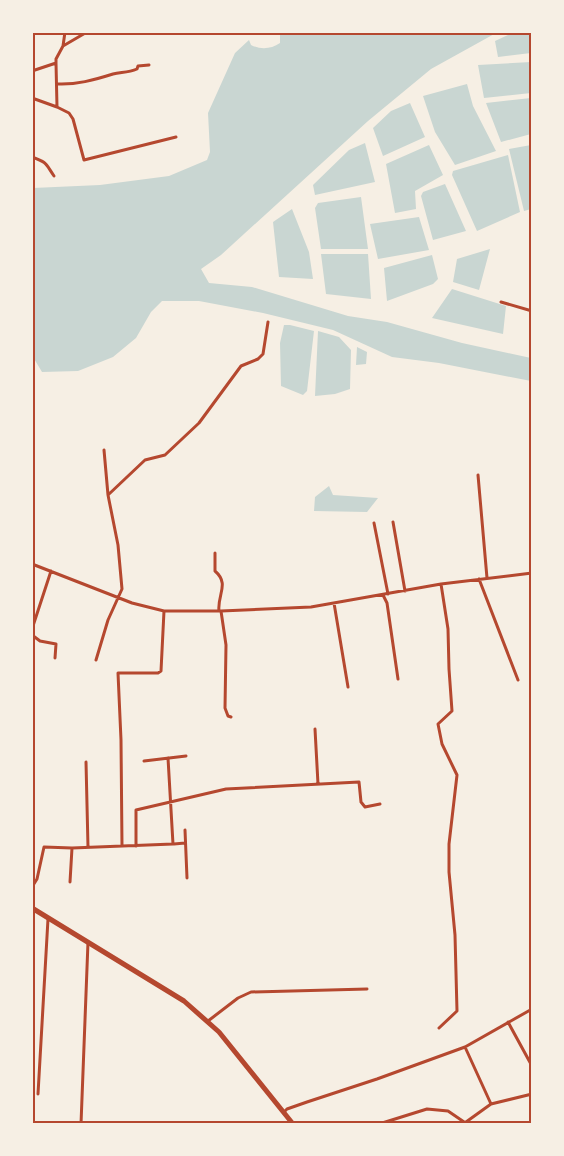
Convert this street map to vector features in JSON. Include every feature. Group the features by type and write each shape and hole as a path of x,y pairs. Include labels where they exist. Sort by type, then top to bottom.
{"highway":[{"path":"32,908 184,1001 208,1021 293,1124"}],"street":[{"path":"57,107 56,59 63,46 65,32"},
{"path":"63,46 87,32"},
{"path":"32,71 56,63"},
{"path":"57,84 73,84 112,74 127,73 137,69 138,66 149,65"},
{"path":"32,98 69,113 73,119 84,160 176,137"},
{"path":"32,156 48,165 54,176"},
{"path":"501,302 532,310"},
{"path":"108,495 145,460 165,455 199,423 241,366 258,359 263,354 268,322"},
{"path":"96,660 108,620 122,589 118,545 108,495 104,450"},
{"path":"478,474 487,578"},
{"path":"393,522 405,591"},
{"path":"374,523 388,594"},
{"path":"215,552 215,571 222,578 220,611 226,645 225,708 228,716 231,717"},
{"path":"32,564 132,603 164,611 220,611 311,607 441,584 531,574"},
{"path":"32,629 51,571"},
{"path":"479,579 518,680"},
{"path":"439,1028 457,1011 456,934 448,872 449,844 457,775 442,744 438,724 452,711 448,629 441,584"},
{"path":"383,595 387,603 398,679"},
{"path":"334,604 348,687"},
{"path":"122,845 118,673 158,673 161,671 164,611"},
{"path":"32,635 40,641 56,644 55,658"},
{"path":"315,729 318,784"},
{"path":"144,761 186,756"},
{"path":"168,758 173,844"},
{"path":"86,762 88,847"},
{"path":"136,846 136,810 226,789 359,782 361,802 365,807 380,804"},
{"path":"185,830 187,878"},
{"path":"32,887 37,879 44,847 72,848 185,843"},
{"path":"70,882 72,848"},
{"path":"38,1094 48,918"},
{"path":"82,1124 88,941"},
{"path":"208,1021 238,998 252,992 367,989"},
{"path":"284,1112 300,1104 465,1047 532,1009"},
{"path":"508,1022 532,1066"},
{"path":"465,1047 491,1104"},
{"path":"379,1124 427,1109 448,1111 467,1123 491,1104 532,1094"}],"shaded area":[{"path":"280,33 496,33 431,69 368,121 221,255 201,269 209,283 252,287 348,316 387,322 462,343 531,358 531,381 439,363 392,357 333,330 263,313 199,301 162,301 151,312 136,338 113,357 78,371 42,372 33,357 33,188 100,185 169,176 207,160 210,152 208,113 235,53 249,40 251,45 258,48 270,48 277,45 280,43"},
{"path":"531,33 531,53 498,57 495,41 508,35"},
{"path":"531,62 531,93 484,98 478,65"},
{"path":"467,84 473,106 496,151 455,165 435,132 423,96"},
{"path":"531,98 531,134 501,142 486,103"},
{"path":"410,103 425,137 383,156 373,128 391,111"},
{"path":"365,143 375,182 315,195 313,185 349,150"},
{"path":"429,145 443,175 415,191 416,209 395,213 386,164"},
{"path":"531,145 531,209 524,211 509,149"},
{"path":"508,155 520,212 477,231 452,175 453,171"},
{"path":"445,184 466,231 433,240 421,196 423,192"},
{"path":"361,197 368,249 321,249 315,208 318,203"},
{"path":"292,209 309,252 313,279 279,277 273,222"},
{"path":"419,217 429,250 378,259 370,224"},
{"path":"490,249 479,290 453,282 457,259"},
{"path":"321,254 368,254 371,299 326,294"},
{"path":"432,255 438,279 433,284 387,301 384,268"},
{"path":"452,289 506,306 503,334 432,318"},
{"path":"284,325 314,331 307,391 303,395 281,386 280,343"},
{"path":"318,331 339,337 351,350 350,389 335,394 315,396"},
{"path":"357,347 367,352 366,364 356,365"},
{"path":"329,486 333,495 378,498 367,512 314,511 315,497"}]}
